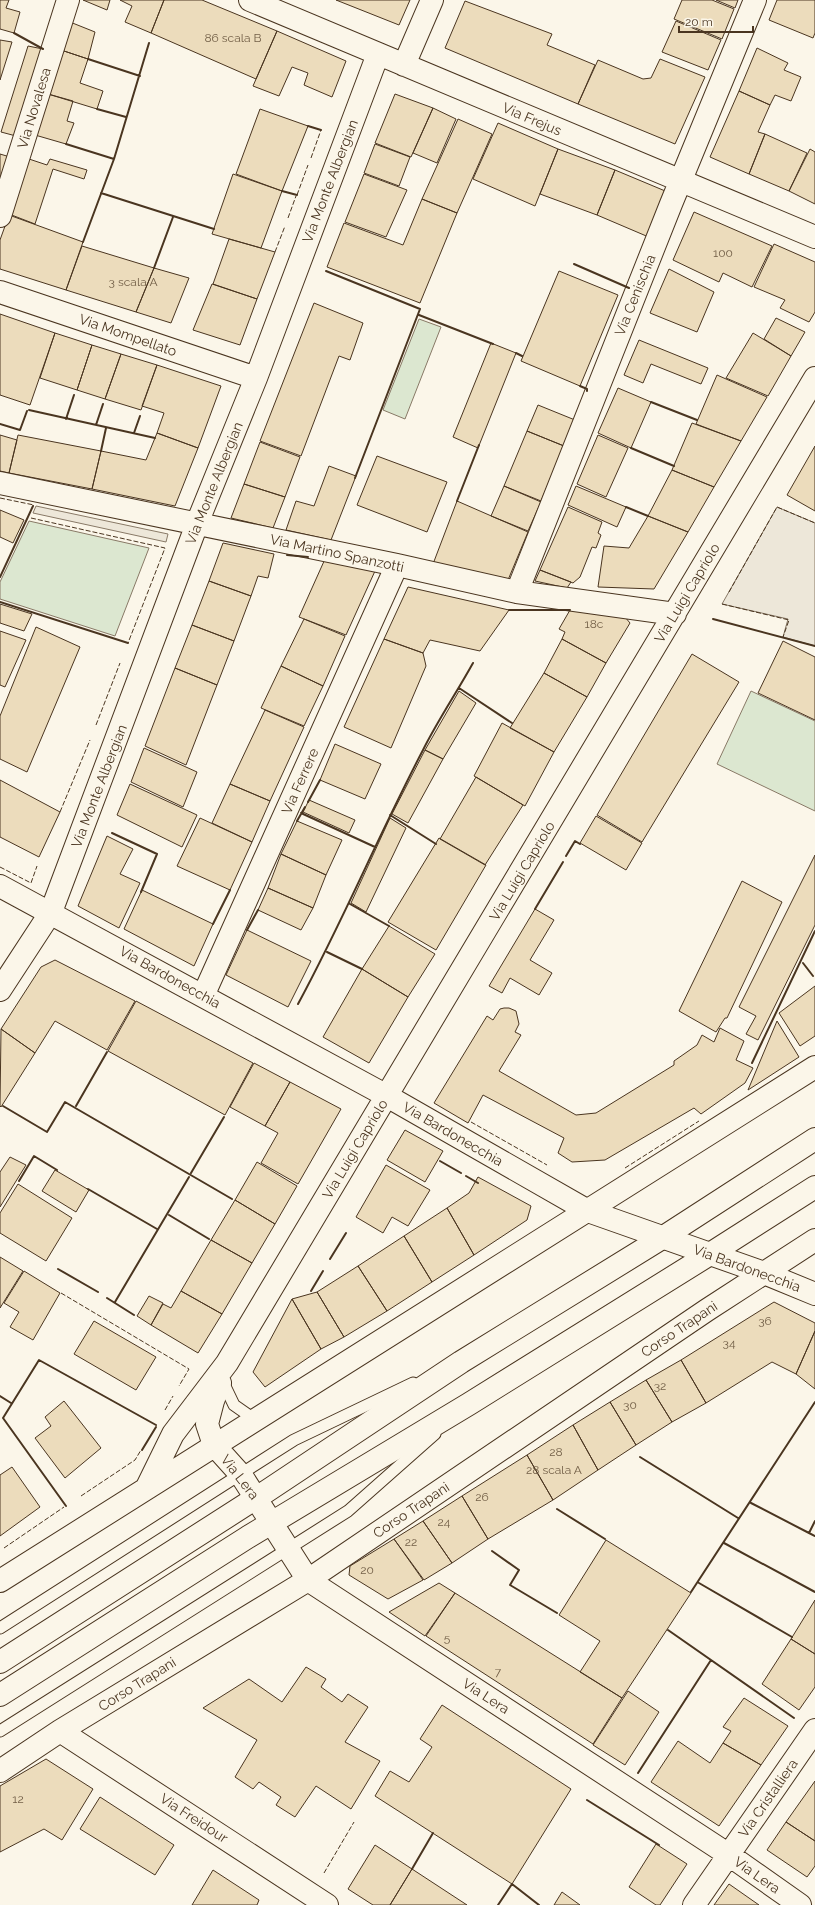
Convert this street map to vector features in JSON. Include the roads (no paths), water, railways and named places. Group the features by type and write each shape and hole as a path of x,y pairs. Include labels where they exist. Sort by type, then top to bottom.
{"street":[{"name":"Via Novalesa","path":"0,216 68,0"},
{"name":"Via Frejus","path":"250,0 815,237"},
{"path":"404,65 432,0"},
{"name":"Via Cenischia","path":"517,592 680,180 755,0"},
{"name":"Via Monte Albergian","path":"0,990 51,912 197,523 256,378 378,54"},
{"name":"Via Mompellato","path":"0,292 256,378"},
{"name":"Via Luigi Capriolo","path":"214,1445 206,1424 212,1401 224,1372 815,378"},
{"name":"Via Martino Spanzotti","path":"0,483 397,565 517,592 675,614"},
{"name":"Via Ferrere","path":"203,996 397,565"},
{"name":"Via Bardonecchia","path":"0,886 51,912 387,1096 588,1212 764,1273 815,1294"},
{"path":"0,1581 254,1419 588,1212 815,1067"},
{"path":"0,1662 256,1498 461,1362 662,1238 815,1139"},
{"path":"0,1696 271,1523 469,1404 815,1187"},
{"name":"Corso Trapani","path":"0,1771 60,1732 308,1580 815,1240"},
{"name":"Via Luigi Capriolo","path":"147,1487 173,1434 224,1372"},
{"name":"Via Lera","path":"214,1445 241,1475 308,1580 729,1855 800,1905"},
{"name":"Via Cristalliera","path":"694,1905 815,1730"},
{"name":"Via Freidour","path":"60,1732 327,1905"}],"lane":[{"path":"0,1628 294,1440 347,1413 461,1362"},
{"path":"224,1372 234,1404 254,1419"},
{"path":"0,1731 348,1510 469,1404"}]}
